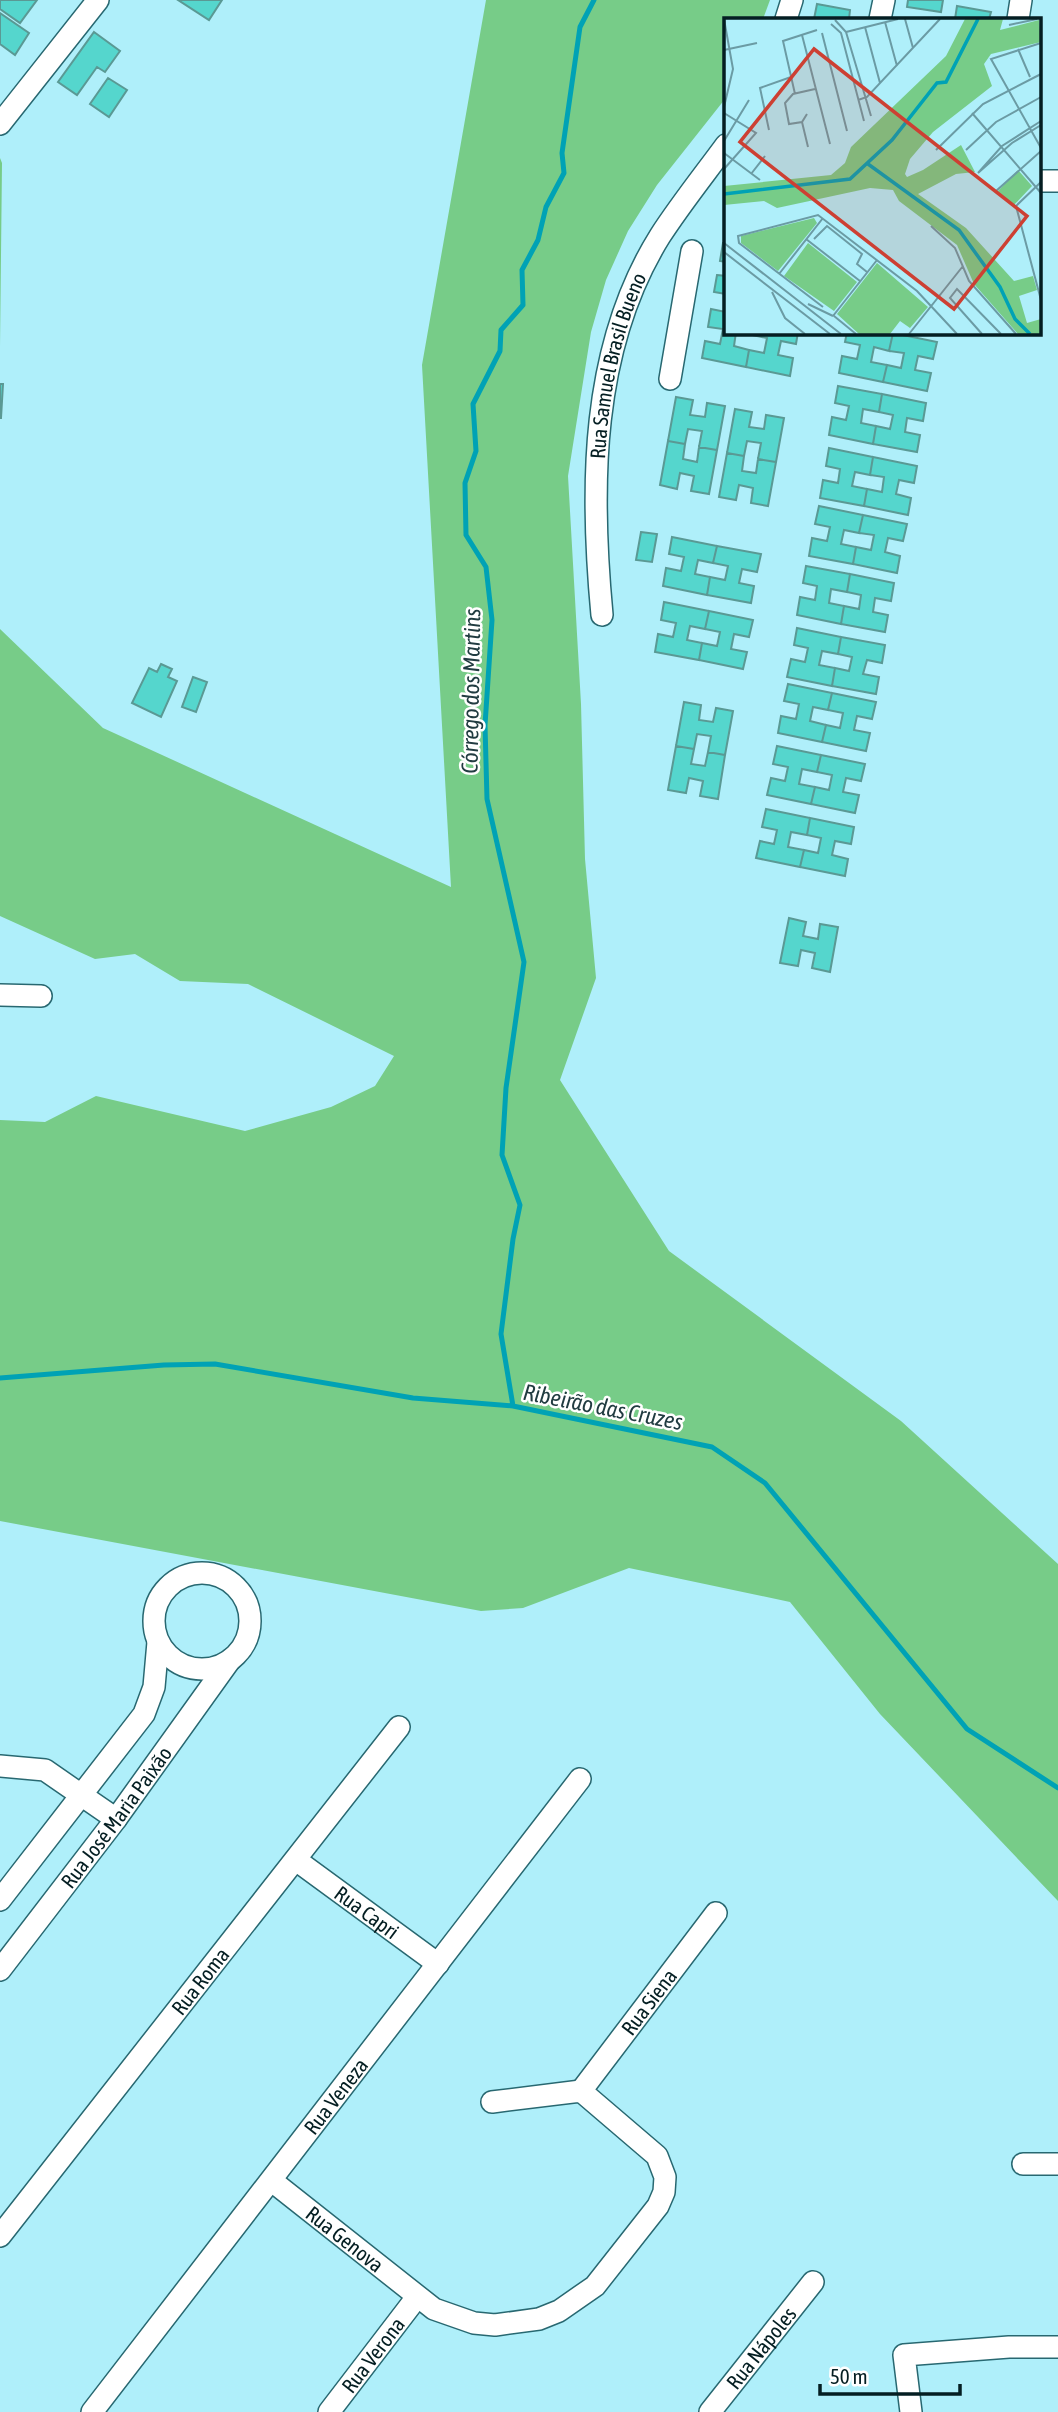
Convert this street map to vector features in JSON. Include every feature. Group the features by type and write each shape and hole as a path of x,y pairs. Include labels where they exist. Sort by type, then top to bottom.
{"street":[{"path":"0,124 98,0"},
{"path":"786,18 792,0"},
{"path":"880,18 884,0"},
{"path":"1018,18 1021,0"},
{"name":"Rua Samuel Brasil Bueno","path":"602,615 595,541 597,429 619,328 630,297 659,237 716,175 724,151"},
{"path":"1040,181 1058,181"},
{"path":"670,379 692,251"},
{"path":"0,995 41,996"},
{"path":"195,1573 214,1574 230,1582 243,1595 249,1612 249,1630 243,1647 230,1660 211,1669 190,1668 171,1659 158,1642 153,1625 155,1606 164,1591 178,1579 195,1573"},
{"name":"Rua José Maria Paixão","path":"0,1900 144,1714 154,1687 158,1642"},
{"name":"Rua José Maria Paixão","path":"0,1970 116,1819 230,1660"},
{"name":"Rua Roma","path":"0,2236 399,1727"},
{"path":"0,1766 45,1770 116,1819"},
{"name":"Rua Veneza","path":"92,2412 580,1779"},
{"name":"Rua Capri","path":"296,1860 438,1964"},
{"name":"Rua Siena","path":"581,2091 716,1913"},
{"path":"492,2102 581,2091"},
{"name":"Rua Genova","path":"272,2181 416,2297 453,2318 495,2325 517,2324 559,2311 578,2300 603,2276 658,2206 664,2192 665,2177 652,2150 581,2091"},
{"path":"1023,2164 1058,2164"},
{"name":"Rua Nápoles","path":"710,2412 813,2282"},
{"name":"Rua Verona","path":"329,2412 416,2297"},
{"path":"911,2412 904,2355 1009,2347 1058,2347"}],"green space":[{"path":"486,0 770,0 763,18 724,18 724,100 657,185 628,231 606,280 591,332 568,476 581,704 585,859 596,978 560,1080 669,1251 901,1421 1058,1564 1058,1901 880,1714 790,1602 629,1568 523,1608 481,1611 0,1521 0,1120 45,1122 96,1096 245,1131 331,1107 375,1086 394,1056 248,984 180,981 135,954 95,959 0,916 0,629 103,728 451,887 422,365"},
{"path":"0,158 2,163 0,347"}],"building":[{"path":"0,0 37,0 20,23 0,9"},
{"path":"178,0 222,0 209,20"},
{"path":"908,0 943,0 941,12 907,7"},
{"path":"817,4 850,10 849,18 814,18"},
{"path":"957,6 991,12 989,18 955,18"},
{"path":"0,13 29,33 15,55 0,44"},
{"path":"94,32 120,51 105,72 97,67 77,95 58,82"},
{"path":"108,78 127,90 109,117 90,104"},
{"path":"723,243 724,243 724,262 720,261"},
{"path":"717,275 724,276 724,294 714,292"},
{"path":"711,309 724,312 724,334 736,334 734,346 749,350 746,367 702,358 705,341 720,344 723,329 708,327"},
{"path":"798,334 796,344 781,341 778,355 793,358 790,376 746,367 749,350 764,353 767,338 752,335"},
{"path":"847,334 893,334 889,351 874,347 871,362 887,365 883,382 839,373 842,356 857,359 860,345 845,342"},
{"path":"893,334 937,342 933,359 918,356 915,370 931,373 927,391 883,382 887,365 901,368 904,353 889,351"},
{"path":"0,384 3,384 1,418 0,418"},
{"path":"838,386 882,394 879,412 863,409 861,423 876,426 873,444 829,435 832,417 846,420 849,406 835,403"},
{"path":"882,394 926,403 923,421 907,418 905,432 920,435 917,452 873,444 876,426 890,429 893,415 879,412"},
{"path":"676,397 693,400 690,415 705,417 707,403 725,406 717,450 699,447 702,431 688,429 685,444 668,441"},
{"path":"735,409 752,412 749,427 764,429 766,415 784,418 776,462 758,459 761,443 747,441 744,456 727,453"},
{"path":"668,441 685,444 683,459 697,462 699,447 717,450 709,494 691,491 694,476 680,473 677,489 660,485"},
{"path":"829,448 873,457 870,475 855,472 852,486 867,489 864,506 820,498 823,480 838,483 840,469 826,466"},
{"path":"727,453 744,456 742,471 756,473 758,459 776,462 768,506 751,503 753,488 739,485 736,500 719,497"},
{"path":"873,457 917,466 914,483 899,480 896,494 911,498 908,515 864,506 867,489 882,492 884,477 870,475"},
{"path":"819,506 863,515 859,533 844,530 841,544 856,547 853,564 809,556 812,538 827,541 830,527 815,524"},
{"path":"863,515 907,524 903,541 888,538 885,552 900,556 897,573 853,564 856,547 871,550 874,535 859,533"},
{"path":"641,532 657,534 652,562 636,560"},
{"path":"672,537 717,546 713,563 698,560 695,574 710,577 707,595 663,586 666,568 681,571 684,557 669,554"},
{"path":"717,546 761,554 757,572 742,569 739,583 754,586 751,603 707,595 710,577 725,580 728,566 713,563"},
{"path":"806,566 850,574 847,592 831,589 829,603 844,606 841,624 797,615 800,597 815,600 817,586 803,583"},
{"path":"850,574 894,583 891,601 875,598 873,612 888,615 885,632 841,624 844,606 859,609 861,595 847,592"},
{"path":"664,602 709,611 705,629 690,626 687,640 702,643 699,660 655,652 658,634 673,637 676,623 661,620"},
{"path":"709,611 753,620 749,637 734,634 731,649 747,652 743,669 699,660 702,643 717,646 720,632 705,629"},
{"path":"797,628 841,637 838,654 822,651 819,665 835,668 832,686 787,677 791,659 805,662 808,648 794,645"},
{"path":"841,637 885,645 882,663 867,660 863,674 879,677 876,694 832,686 835,668 849,671 852,657 838,654"},
{"path":"161,664 172,669 168,677 177,681 161,717 132,703 149,668 157,672"},
{"path":"193,677 207,682 196,712 182,707"},
{"path":"788,684 832,693 828,710 813,707 810,721 826,725 822,742 778,733 781,716 796,719 799,704 784,701"},
{"path":"832,693 876,702 872,719 857,716 854,730 870,733 866,751 822,742 826,725 840,728 843,713 828,710"},
{"path":"684,702 701,705 699,720 713,722 716,708 733,711 725,755 708,752 711,736 697,734 694,749 676,746"},
{"path":"676,746 694,749 691,764 705,766 708,752 725,755 718,799 700,796 703,781 689,778 686,793 668,790"},
{"path":"777,746 821,755 817,772 802,769 799,784 815,787 811,804 767,795 771,778 785,781 788,767 773,764"},
{"path":"821,755 865,764 861,781 846,778 843,792 859,795 855,813 811,804 815,787 829,790 832,775 817,772"},
{"path":"766,809 810,818 807,835 791,832 788,847 804,850 800,867 756,858 760,841 774,844 777,830 762,827"},
{"path":"810,818 854,827 851,844 835,841 832,855 848,859 845,876 800,867 804,850 818,853 821,838 807,835"},
{"path":"789,918 806,922 803,936 818,939 820,924 838,927 830,972 812,968 815,953 801,950 798,966 780,963"}],"waterway":[{"name":"Córrego dos Martins","path":"513,1406 501,1334 520,1205 502,1155 506,1088 524,962 487,799 485,725 492,620 486,567 466,535 465,483 476,451 473,404 500,351 501,330 523,305 522,270 538,240 546,207 564,173 562,153 580,27 594,0"},
{"name":"Ribeirão das Cruzes","path":"0,1378 164,1365 215,1364 413,1398 513,1406 712,1447 765,1483 967,1729 1058,1788"}]}
